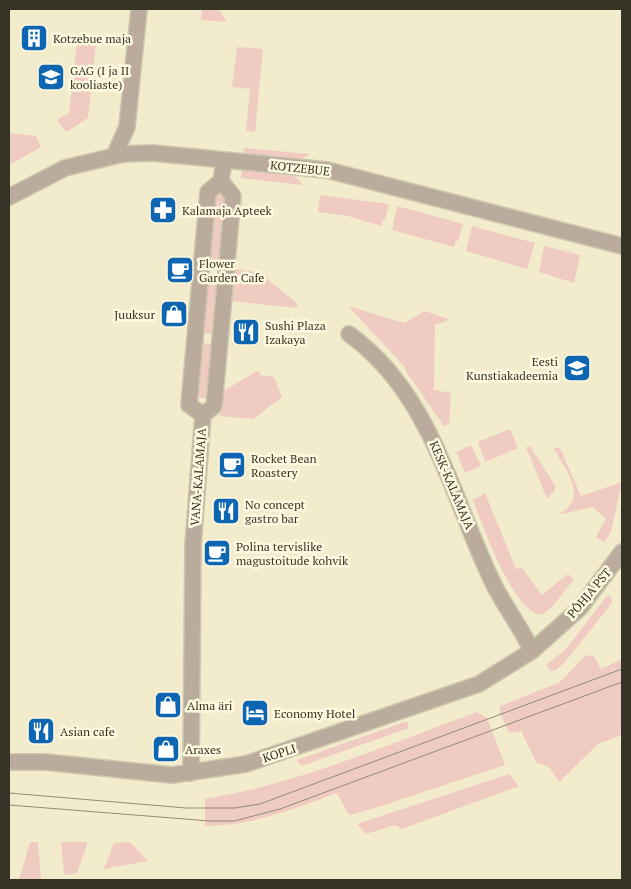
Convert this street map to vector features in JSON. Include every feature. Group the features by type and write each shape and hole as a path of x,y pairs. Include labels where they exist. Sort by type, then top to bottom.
{"street":[{"path":"114,156 124,138 127,127 139,9"},
{"name":"KOTZEBUE","path":"9,197 65,168 114,156 153,154 327,170 622,246"},
{"path":"203,416 189,405 193,346 208,192 221,181 224,161"},
{"name":"VANA-KALAMAJA","path":"191,773 193,546 203,416 214,406 233,196 221,181"},
{"name":"KESK-KALAMAJA","path":"349,334 368,348 391,372 434,439 495,586 532,651"},
{"name":"PÕHJA PST","path":"532,651 580,608 622,552"},
{"name":"KOPLI","path":"9,762 45,762 172,775 246,764 479,684 532,651"}],"shaded area":[{"path":"202,9 218,9 227,22 201,20"},
{"path":"78,34 97,36 88,118 66,132 57,120 69,113"},
{"path":"237,47 263,49 255,132 246,131 250,89 232,87"},
{"path":"9,133 36,136 41,147 9,165"},
{"path":"244,148 310,154 298,161 243,155"},
{"path":"242,170 295,176 303,185 241,178"},
{"path":"214,193 227,195 218,269 207,268"},
{"path":"320,195 389,204 385,220 383,220 381,226 348,216 318,212"},
{"path":"397,206 463,224 458,241 456,241 454,247 392,230"},
{"path":"472,226 535,243 527,269 466,251"},
{"path":"544,246 580,255 574,283 539,272"},
{"path":"235,269 258,272 298,304 296,308 232,301"},
{"path":"206,278 218,279 213,334 202,333"},
{"path":"348,306 404,323 425,311 448,319 445,322 435,324 434,390 451,393 449,424 444,426 405,370 405,367"},
{"path":"201,343 212,344 207,398 198,398"},
{"path":"257,371 260,372 260,375 274,377 282,397 253,419 220,416 222,392"},
{"path":"510,429 518,448 485,462 478,442"},
{"path":"471,445 481,466 465,473 456,452"},
{"path":"530,446 555,485 555,490 547,499 526,447"},
{"path":"553,448 560,448 581,496 622,482 611,532 604,542 596,537 606,519 593,507 556,515 566,509 572,502 574,493 569,475"},
{"path":"485,493 516,569 522,568 542,595 568,574 574,579 553,606 542,615 531,610 520,599 491,547 473,500"},
{"path":"607,596 611,596 612,603 565,662 556,670 550,671 546,665 566,649"},
{"path":"593,655 601,669 622,659 622,735 598,744 559,782 549,767 536,762 521,731 509,733 500,713 500,706 560,682 585,656"},
{"path":"477,712 487,718 505,765 349,815 337,793 288,811 256,820 205,826 205,799 274,784 309,773 377,750"},
{"path":"407,721 409,728 304,765 300,765 297,760"},
{"path":"509,774 519,786 402,829 395,825 366,834 357,824"},
{"path":"30,842 38,842 41,879 19,880"},
{"path":"61,842 88,842 77,873 64,875"},
{"path":"130,842 148,861 104,869 114,843"}],"tram line":[{"path":"9,793 186,808 235,808 260,804 622,669"},
{"path":"9,805 210,821 234,821 280,809 622,682"}],"place":[{"name":"Kotzebue maja","path":"34,38"},
{"name":"GAG (I ja II kooliaste)","path":"51,77"},
{"name":"Kalamaja Apteek","path":"163,210"},
{"name":"Flower Garden Cafe","path":"180,270"},
{"name":"Juuksur","path":"174,314"},
{"name":"Sushi Plaza Izakaya","path":"246,332"},
{"name":"Eesti Kunstiakadeemia","path":"577,368"},
{"name":"Rocket Bean Roastery","path":"232,465"},
{"name":"No concept gastro bar","path":"226,511"},
{"name":"Polina tervislike magustoitude kohvik","path":"217,553"},
{"name":"Alma äri","path":"168,705"},
{"name":"Economy Hotel","path":"255,713"},
{"name":"Asian cafe","path":"41,731"},
{"name":"Araxes","path":"166,749"}]}
